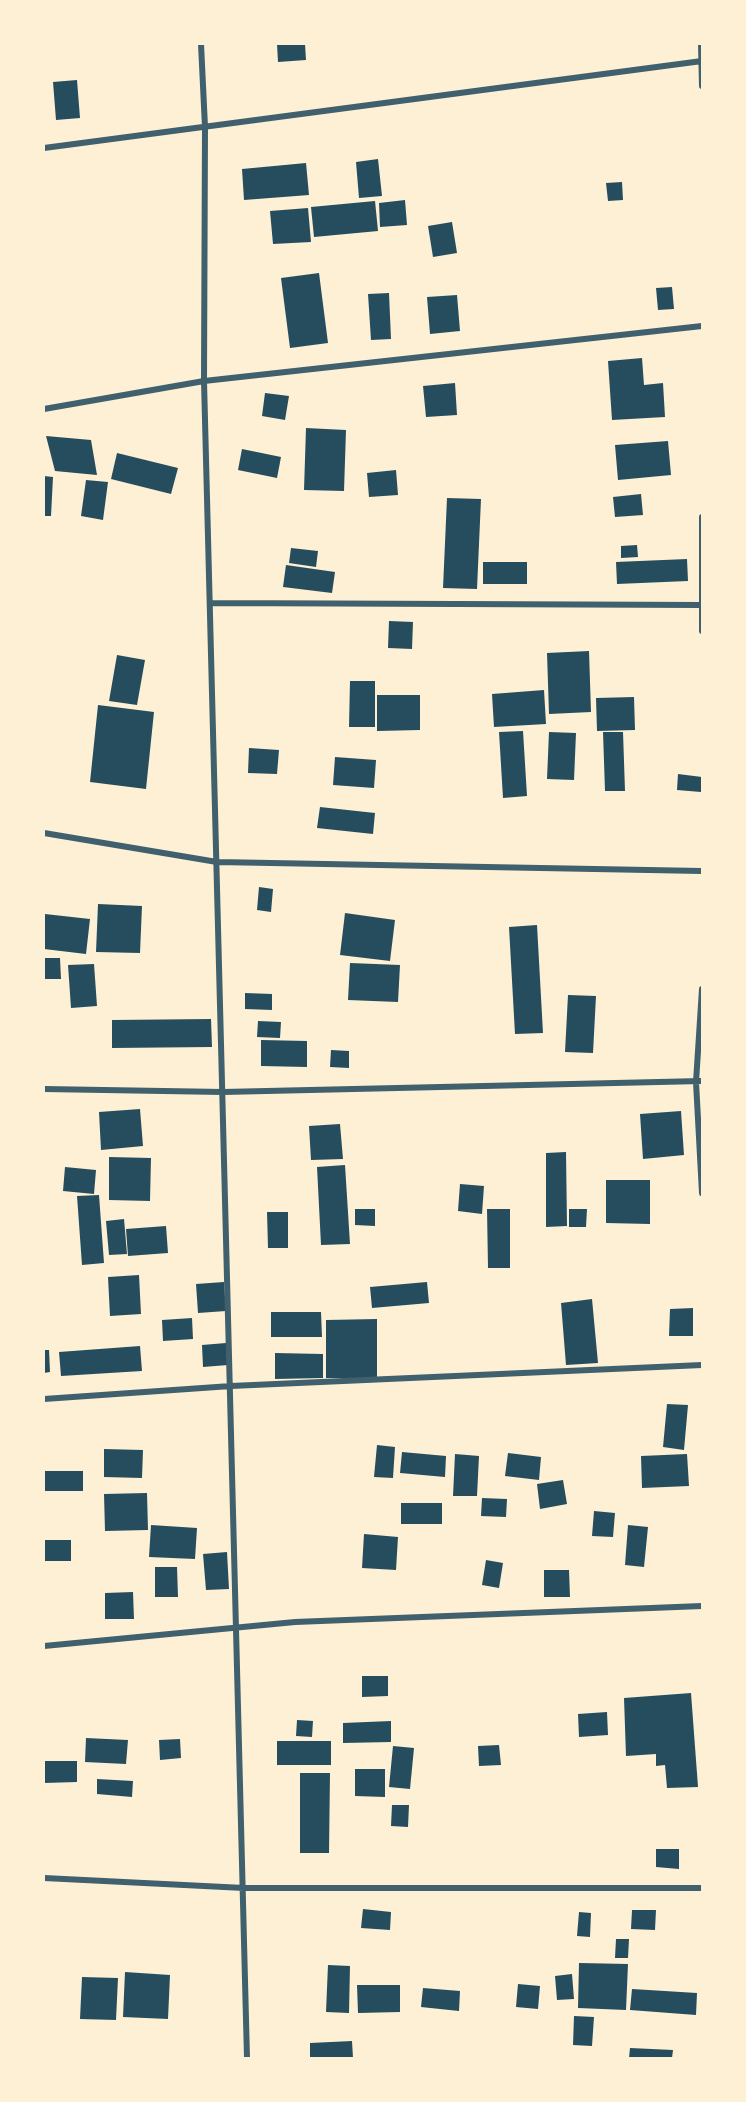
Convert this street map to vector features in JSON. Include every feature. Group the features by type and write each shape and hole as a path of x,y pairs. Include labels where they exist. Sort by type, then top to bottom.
{"street":[{"path":"201,44 205,127 204,381 248,2058"},
{"path":"701,44 702,86"},
{"path":"44,148 702,61"},
{"path":"44,409 204,381 702,326"},
{"path":"702,517 702,631"},
{"path":"210,603 702,605"},
{"path":"44,833 217,861 702,871"},
{"path":"702,989 699,1082 702,1193"},
{"path":"44,1089 223,1092 699,1082"},
{"path":"44,1399 231,1386 702,1365"},
{"path":"44,1646 295,1622 702,1606"},
{"path":"44,1878 244,1888 702,1888"}],"building":[{"path":"277,44 305,44 306,60 278,62"},
{"path":"77,80 80,118 56,120 53,82"},
{"path":"378,159 382,196 359,198 356,162"},
{"path":"306,163 309,195 244,200 242,169"},
{"path":"622,182 623,200 608,201 606,183"},
{"path":"405,200 407,225 380,227 379,203"},
{"path":"375,201 378,231 314,237 311,207"},
{"path":"308,208 311,242 273,244 270,211"},
{"path":"452,222 457,253 433,257 428,226"},
{"path":"319,273 328,343 290,348 281,278"},
{"path":"672,287 674,309 658,310 656,288"},
{"path":"389,293 391,339 371,340 368,294"},
{"path":"457,295 460,331 430,334 427,297"},
{"path":"642,358 644,385 663,383 665,417 612,420 608,361"},
{"path":"455,383 457,415 426,417 423,386"},
{"path":"265,393 289,396 285,420 262,416"},
{"path":"306,428 346,430 344,491 304,490"},
{"path":"46,436 91,440 97,475 55,471"},
{"path":"668,441 671,475 618,480 615,445"},
{"path":"242,449 281,457 277,478 238,470"},
{"path":"117,453 178,468 171,494 111,479"},
{"path":"396,470 398,495 369,497 367,473"},
{"path":"44,476 53,477 51,516 44,516"},
{"path":"86,480 108,482 103,520 81,516"},
{"path":"641,494 643,515 615,517 613,497"},
{"path":"447,498 481,499 477,589 443,588"},
{"path":"637,545 638,557 621,558 621,546"},
{"path":"291,548 318,551 316,567 289,563"},
{"path":"687,559 688,581 617,584 616,562"},
{"path":"483,562 527,562 527,584 483,584"},
{"path":"286,565 335,572 332,593 283,587"},
{"path":"389,621 413,622 412,649 388,648"},
{"path":"589,651 591,712 549,714 547,653"},
{"path":"117,655 145,660 137,705 109,701"},
{"path":"350,681 375,681 375,727 349,727"},
{"path":"544,690 546,724 494,727 492,694"},
{"path":"377,695 420,695 420,730 377,731"},
{"path":"634,697 635,730 597,731 596,698"},
{"path":"98,705 154,712 146,789 90,782"},
{"path":"523,731 527,796 503,798 499,732"},
{"path":"549,732 576,733 574,780 547,779"},
{"path":"603,732 623,732 625,791 605,791"},
{"path":"249,748 279,750 277,774 248,773"},
{"path":"335,757 376,760 374,788 333,785"},
{"path":"678,774 702,777 701,792 677,790"},
{"path":"320,807 375,813 373,834 317,828"},
{"path":"259,887 273,889 271,912 257,910"},
{"path":"98,904 142,906 140,953 96,952"},
{"path":"345,913 395,920 390,961 340,955"},
{"path":"45,914 90,919 86,954 44,949"},
{"path":"537,925 543,1033 515,1034 509,927"},
{"path":"44,958 60,958 61,979 44,979"},
{"path":"350,963 400,965 398,1002 348,1000"},
{"path":"94,964 97,1006 71,1008 68,965"},
{"path":"245,993 272,994 272,1010 245,1009"},
{"path":"568,995 596,996 593,1053 565,1052"},
{"path":"211,1019 212,1047 112,1048 112,1020"},
{"path":"258,1021 281,1022 280,1038 257,1037"},
{"path":"261,1040 307,1041 307,1067 261,1066"},
{"path":"331,1050 349,1051 349,1068 330,1067"},
{"path":"140,1109 143,1146 101,1150 99,1112"},
{"path":"681,1111 684,1155 643,1159 640,1114"},
{"path":"340,1124 343,1159 311,1160 309,1126"},
{"path":"566,1152 567,1226 546,1227 546,1153"},
{"path":"109,1157 151,1158 150,1201 109,1200"},
{"path":"345,1165 350,1244 321,1245 317,1167"},
{"path":"65,1167 96,1170 94,1194 63,1191"},
{"path":"606,1180 650,1180 650,1224 606,1223"},
{"path":"460,1184 484,1186 482,1214 458,1211"},
{"path":"99,1195 104,1263 82,1265 77,1196"},
{"path":"355,1209 375,1209 375,1226 355,1225"},
{"path":"487,1209 510,1209 510,1268 488,1268"},
{"path":"569,1209 587,1209 586,1227 569,1227"},
{"path":"267,1212 288,1212 288,1248 268,1248"},
{"path":"124,1219 127,1254 109,1255 106,1221"},
{"path":"166,1226 168,1253 128,1256 126,1229"},
{"path":"139,1275 141,1314 110,1316 108,1277"},
{"path":"224,1282 226,1311 198,1313 196,1284"},
{"path":"427,1282 429,1303 372,1308 370,1287"},
{"path":"592,1299 598,1363 566,1365 561,1303"},
{"path":"693,1308 693,1336 669,1336 670,1309"},
{"path":"271,1312 321,1312 322,1337 271,1337"},
{"path":"192,1318 193,1339 163,1341 162,1320"},
{"path":"377,1319 377,1378 326,1378 326,1320"},
{"path":"226,1343 228,1365 203,1367 202,1345"},
{"path":"140,1346 142,1371 61,1376 59,1352"},
{"path":"44,1350 49,1350 50,1372 44,1373"},
{"path":"275,1353 323,1354 323,1378 275,1379"},
{"path":"667,1404 688,1405 684,1450 663,1447"},
{"path":"377,1445 395,1447 393,1478 374,1477"},
{"path":"104,1449 143,1450 142,1478 104,1477"},
{"path":"402,1452 446,1456 445,1477 400,1473"},
{"path":"508,1453 541,1457 539,1480 505,1476"},
{"path":"455,1454 479,1456 477,1496 453,1496"},
{"path":"687,1454 689,1486 642,1488 641,1456"},
{"path":"44,1471 83,1471 83,1491 44,1491"},
{"path":"563,1480 567,1504 540,1509 537,1484"},
{"path":"147,1493 148,1530 105,1531 104,1494"},
{"path":"482,1498 507,1499 506,1517 481,1516"},
{"path":"401,1503 442,1503 442,1524 401,1524"},
{"path":"594,1511 615,1513 613,1537 592,1536"},
{"path":"151,1525 197,1528 195,1559 149,1557"},
{"path":"628,1525 648,1527 644,1567 625,1565"},
{"path":"364,1534 398,1537 396,1570 362,1568"},
{"path":"44,1540 71,1540 71,1561 44,1561"},
{"path":"227,1552 229,1589 206,1590 203,1554"},
{"path":"486,1560 503,1563 499,1588 482,1585"},
{"path":"155,1567 177,1567 178,1597 155,1597"},
{"path":"544,1570 569,1570 570,1597 544,1597"},
{"path":"133,1592 134,1619 105,1619 105,1593"},
{"path":"362,1676 388,1676 388,1696 362,1697"},
{"path":"691,1693 698,1787 667,1788 665,1765 656,1766 656,1754 626,1756 624,1698"},
{"path":"607,1712 608,1735 579,1737 578,1714"},
{"path":"297,1720 313,1721 312,1737 296,1736"},
{"path":"391,1721 391,1742 343,1743 343,1723"},
{"path":"86,1738 128,1740 126,1764 85,1762"},
{"path":"180,1739 181,1758 160,1760 159,1740"},
{"path":"277,1741 331,1741 331,1765 277,1765"},
{"path":"499,1745 501,1765 479,1766 478,1746"},
{"path":"393,1746 414,1748 410,1789 389,1787"},
{"path":"44,1761 77,1761 77,1782 44,1783"},
{"path":"355,1769 385,1769 385,1797 355,1796"},
{"path":"300,1773 330,1773 329,1853 300,1853"},
{"path":"97,1779 133,1781 132,1797 97,1794"},
{"path":"392,1805 409,1805 408,1827 391,1826"},
{"path":"656,1849 679,1849 679,1869 656,1867"},
{"path":"363,1909 391,1912 390,1930 361,1928"},
{"path":"632,1910 656,1910 655,1930 631,1929"},
{"path":"579,1912 591,1913 590,1937 577,1936"},
{"path":"616,1939 629,1939 628,1958 615,1958"},
{"path":"579,1963 628,1964 626,2010 578,2008"},
{"path":"328,1965 350,1966 349,2013 326,2012"},
{"path":"125,1972 170,1975 168,2019 123,2017"},
{"path":"572,1974 574,1999 557,2000 555,1976"},
{"path":"82,1977 118,1978 116,2020 80,2019"},
{"path":"518,1984 540,1986 538,2009 516,2007"},
{"path":"357,1985 400,1985 400,2012 358,2013"},
{"path":"423,1988 460,1991 459,2011 421,2007"},
{"path":"632,1989 697,1993 696,2015 630,2010"},
{"path":"574,2016 594,2017 592,2046 573,2045"},
{"path":"352,2041 353,2058 310,2058 310,2043"},
{"path":"630,2048 673,2050 672,2058 629,2058"}]}
